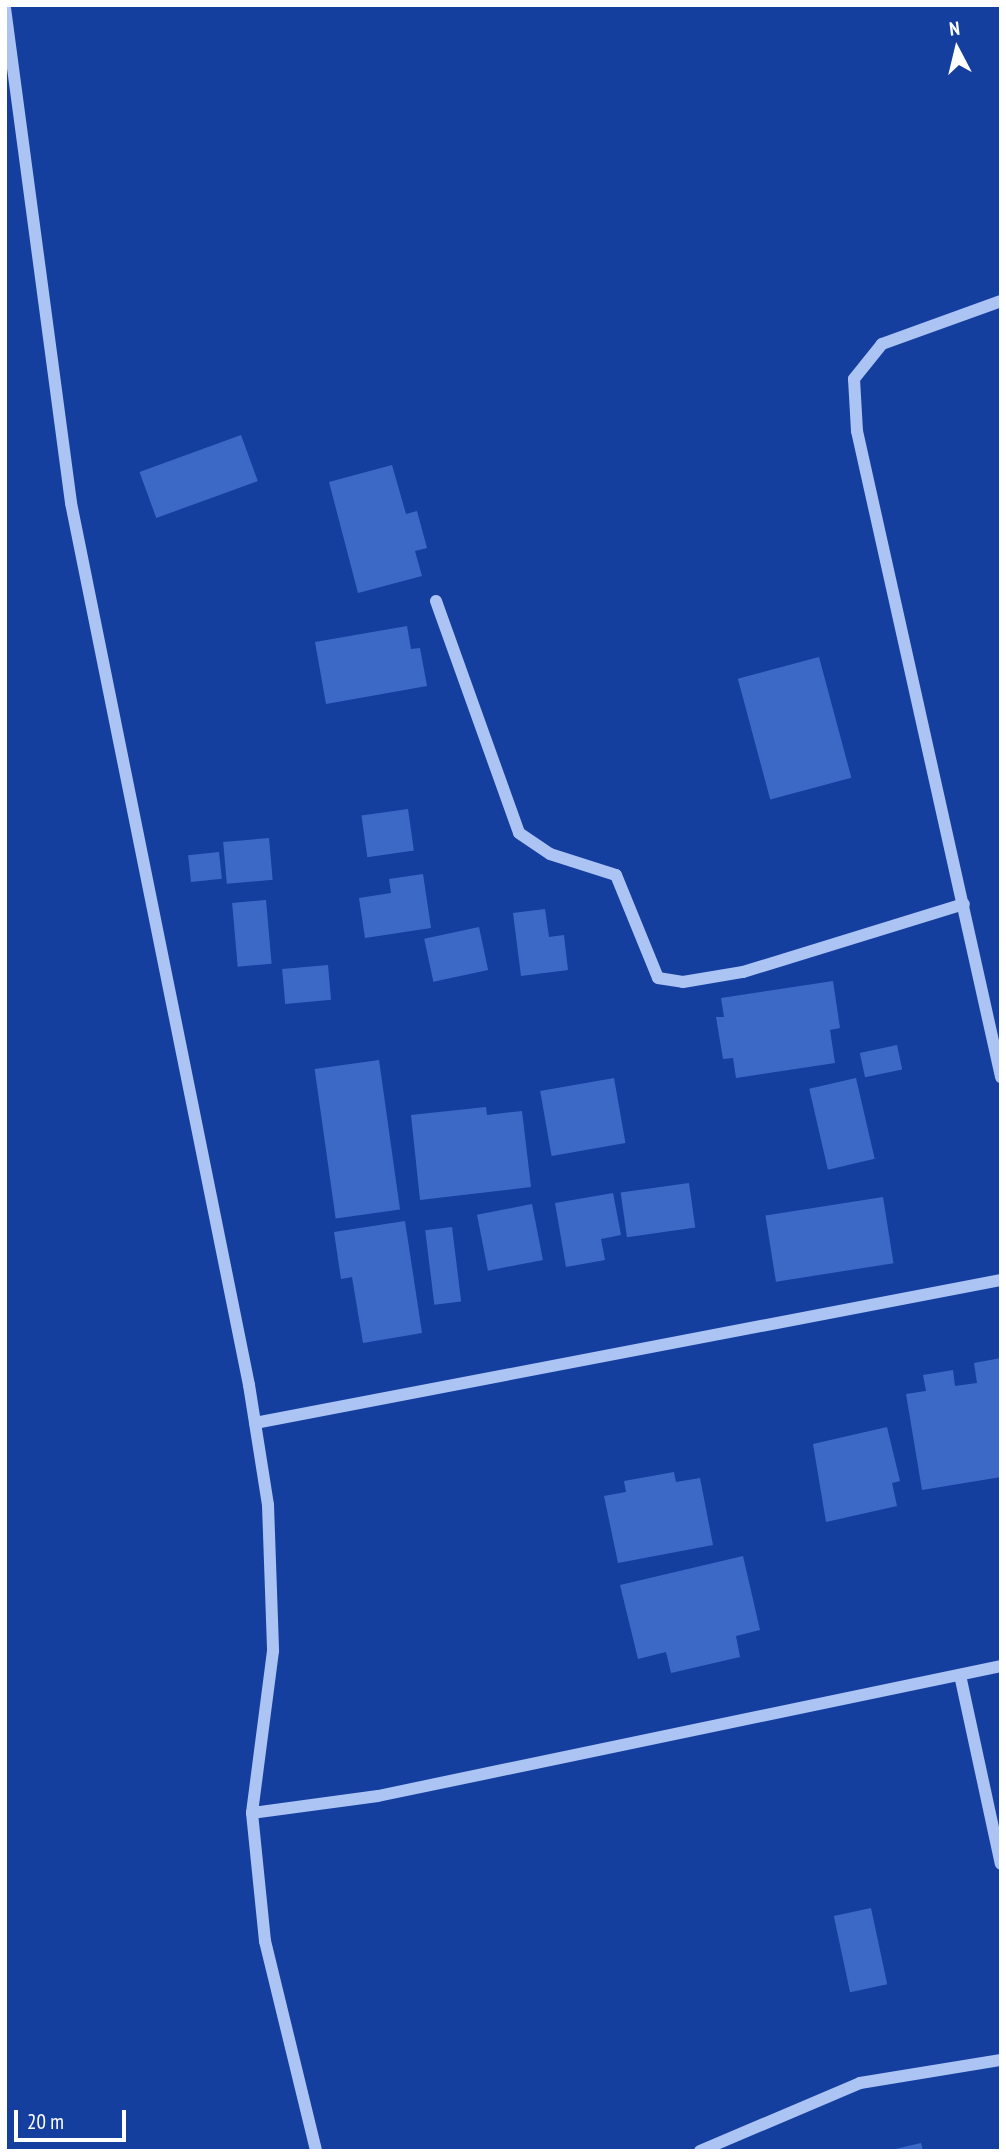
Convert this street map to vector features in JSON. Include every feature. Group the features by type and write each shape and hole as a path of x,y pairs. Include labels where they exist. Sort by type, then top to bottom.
{"street":[{"path":"5,8 71,503 255,1423 268,1505 273,1651 252,1813 265,1941 316,2151"},
{"path":"1001,302 882,344 853,379 857,431 1001,1077"},
{"path":"436,600 519,833 550,854 616,875 658,978 683,982 743,972 964,904"},
{"path":"255,1423 1001,1280"},
{"path":"252,1813 367,1798 1001,1666"},
{"path":"960,1675 1001,1864"},
{"path":"700,2151 860,2083 1001,2060"}],"building":[{"path":"241,435 258,481 156,518 140,472"},
{"path":"392,465 406,514 417,511 427,548 415,551 422,576 358,593 329,482"},
{"path":"407,626 411,649 420,648 427,686 326,704 315,642"},
{"path":"819,657 851,778 770,799 738,679"},
{"path":"408,809 414,851 367,857 361,816"},
{"path":"269,838 273,880 227,884 223,842"},
{"path":"219,852 222,879 191,882 188,855"},
{"path":"423,874 431,928 365,938 359,898 391,893 389,879"},
{"path":"266,900 272,964 238,967 232,903"},
{"path":"545,909 549,937 564,935 568,970 521,976 513,913"},
{"path":"479,927 488,970 433,982 424,939"},
{"path":"328,965 331,1000 285,1004 282,969"},
{"path":"833,981 840,1028 830,1030 835,1063 736,1078 733,1058 723,1059 716,1017 724,1017 721,998"},
{"path":"897,1045 902,1069 865,1077 860,1053"},
{"path":"379,1060 400,1210 336,1219 315,1069"},
{"path":"614,1078 625,1143 552,1156 540,1091"},
{"path":"856,1078 875,1159 828,1170 809,1089"},
{"path":"486,1107 487,1115 522,1111 531,1187 420,1200 411,1115"},
{"path":"689,1183 695,1228 627,1237 621,1193"},
{"path":"613,1193 621,1235 601,1239 605,1260 566,1267 555,1203"},
{"path":"883,1197 893,1263 776,1282 765,1216"},
{"path":"532,1204 543,1260 488,1271 477,1215"},
{"path":"405,1221 422,1333 363,1343 352,1277 341,1279 334,1232"},
{"path":"452,1227 461,1301 434,1305 425,1230"},
{"path":"1001,1358 1001,1477 922,1490 906,1394 926,1391 923,1375 953,1370 955,1386 977,1383 974,1363"},
{"path":"887,1427 900,1481 892,1483 897,1506 826,1522 813,1444"},
{"path":"674,1472 676,1482 700,1478 713,1545 618,1563 604,1496 626,1492 624,1481"},
{"path":"743,1556 760,1630 736,1636 740,1657 671,1673 666,1652 638,1659 620,1585"},
{"path":"871,1908 887,1984 850,1992 834,1916"},
{"path":"921,2143 923,2151 891,2151 891,2150"}]}
